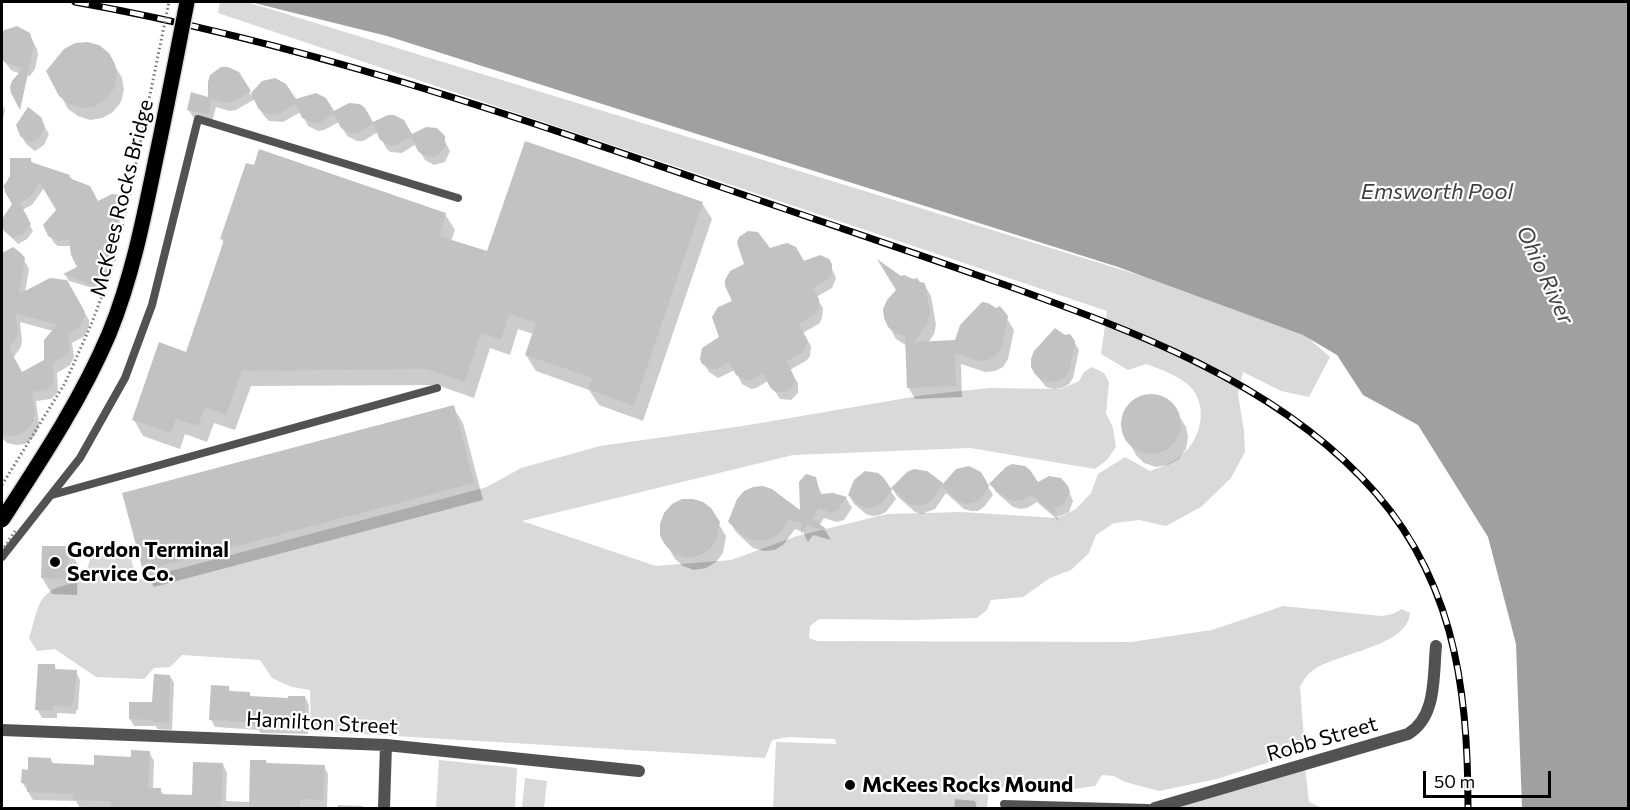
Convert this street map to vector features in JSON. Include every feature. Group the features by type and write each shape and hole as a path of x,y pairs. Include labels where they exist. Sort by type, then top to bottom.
{"main road":[{"name":"McKees Rocks Bridge","path":"2,519 53,441 81,391 109,333 129,274 146,209 188,2"}],"street":[{"name":"Robb Street","path":"1155,808 1408,734 1417,729 1431,702 1436,646"},
{"name":"Hamilton Street","path":"2,730 386,745 639,771"},
{"path":"384,808 386,745"}],"lane":[{"path":"2,557 80,458 124,378 152,304 198,119 458,198"},
{"path":"52,495 437,388"},
{"path":"1004,804 1148,808"}],"path":[{"path":"2,485 65,383 92,326 112,269 129,202 169,2"}],"shaded area":[{"path":"220,2 247,2 1260,312 1299,330 1330,357 1309,397 1281,391 1243,372 1238,394 1245,452 1231,478 1201,507 1166,526 1139,520 1114,523 1096,535 1089,553 1071,570 1050,578 1023,597 991,600 987,610 977,618 819,619 810,626 809,638 817,641 1131,642 1212,630 1283,606 1382,616 1402,609 1410,613 1406,625 1384,642 1337,659 1309,674 1300,686 1304,740 1291,755 1217,779 1159,791 1125,782 1114,776 1102,775 1095,786 1048,792 989,788 987,808 773,808 776,742 836,744 835,739 788,737 772,740 765,758 311,731 310,690 292,687 272,678 260,660 182,655 170,667 154,668 144,679 96,677 55,649 37,651 29,638 43,598 58,587 78,581 88,568 91,555 106,549 129,551 137,580 487,487 521,468 600,446 743,426 924,395 989,388 1061,389 1079,381 1084,372 1092,367 1104,373 1109,382 1106,413 1113,428 1116,447 1107,460 1095,469 970,448 793,455 522,521 656,566 731,560 797,536 887,514 961,512 1057,518 1076,509 1091,493 1098,474 1125,457 1150,471 1180,456 1188,449 1198,431 1201,411 1199,401 1194,391 1185,382 1172,374 1146,364 1128,370 1101,354 1107,311 218,13"},
{"path":"439,760 517,768 515,808 436,807"},
{"path":"1305,767 1309,802 1323,808 1163,808"},
{"path":"525,778 547,781 544,808 522,808"}],"water":[{"name":"Emsworth Pool","path":"250,2 1628,2 1628,808 1522,808 1516,644 1488,537 1418,425 1363,395 1337,355 1303,335 1118,267 387,36"}],"building":[{"path":"17,26 30,33 34,46 20,110 10,87 23,68 6,63 2,59 2,31"},
{"path":"87,42 99,45 109,53 115,64 117,76 114,89 106,99 95,106 82,108 69,104 59,96 46,71 64,49 75,43"},
{"path":"221,67 228,67 239,72 251,91 232,102 224,103 212,99 208,115 187,110 191,92 208,97 210,75"},
{"path":"275,78 286,84 296,99 316,93 326,98 334,111 349,103 360,104 373,122 388,115 394,115 404,120 412,134 426,127 437,128 445,136 445,148 435,157 423,155 418,151 411,137 391,146 380,140 373,124 358,133 351,134 341,128 334,114 319,123 313,123 302,118 296,104 278,114 263,113 251,93 262,81"},
{"path":"28,107 41,117 45,127 40,137 29,143 20,136 16,125"},
{"path":"525,141 703,202 634,406 588,389 592,378 525,355 536,323 509,314 501,340 481,333 465,382 426,369 242,371 226,415 205,407 198,426 176,419 171,433 132,420 159,342 186,352 224,240 220,239 246,163 254,165 259,149 446,213 439,236 487,251"},
{"path":"10,158 31,158 31,162 70,175 69,178 90,186 98,201 112,194 120,195 121,203 116,212 120,220 115,230 115,243 110,249 111,262 104,270 105,278 102,284 95,286 63,274 77,267 71,255 69,239 58,241 53,239 48,236 43,225 56,210 40,183 29,198 20,203 31,224 24,233 13,238 4,231 2,219 12,204 4,186 10,176"},
{"path":"748,231 758,232 770,248 787,243 796,247 804,261 820,255 829,259 832,264 832,274 813,288 819,299 819,310 799,324 808,341 803,352 787,361 795,379 794,385 786,392 774,391 763,373 746,381 736,375 729,362 712,370 702,364 700,359 702,348 719,337 712,317 718,307 732,301 725,286 725,280 730,271 744,264 737,243 739,237"},
{"path":"13,247 25,258 19,294 50,278 67,280 85,316 80,327 68,334 69,352 53,363 54,383 46,390 32,392 35,414 33,423 19,435 10,436 2,434 2,253","holes":["15,313 57,325 44,340 44,360 22,372 9,348 17,337"]},
{"path":"877,259 901,276 917,278 920,282 925,283 930,312 928,322 914,342 955,340 960,325 982,302 996,308 1000,306 1008,316 1002,347 996,355 988,360 978,361 955,353 956,386 907,388 905,336 895,333 888,327 884,318 883,309 896,290"},
{"path":"1055,328 1065,335 1070,334 1075,341 1070,370 1065,377 1049,382 1041,380 1035,374 1031,367 1031,359 1034,351"},
{"path":"1145,394 1157,394 1168,399 1176,407 1181,424 1179,436 1168,449 1157,454 1145,454 1134,449 1126,441 1121,430 1121,418 1126,407 1134,399"},
{"path":"454,405 474,483 143,571 122,493"},
{"path":"1012,464 1025,466 1038,482 1049,476 1061,478 1070,492 1064,504 1054,508 1056,512 1054,514 1032,495 1022,500 1007,499 989,484"},
{"path":"969,466 981,472 989,486 980,499 973,503 965,504 958,501 941,486 931,501 916,506 909,504 891,488 907,472 914,469 927,471 943,483 942,485 956,469"},
{"path":"865,471 878,473 892,490 882,503 875,507 860,506 848,495 854,480"},
{"path":"806,474 816,477 820,494 833,493 847,497 838,510 831,513 819,508 812,518 826,529 825,531 807,525 801,534 801,523 789,520 779,534 769,540 757,541 746,538 728,522 737,499 744,491 753,487 763,486 772,489 800,510 799,482"},
{"path":"682,499 703,502 711,508 720,522 716,540 709,550 698,556 686,558 674,554 660,536 660,524 664,513 672,504"},
{"name":"Gordon Terminal Service Co.","path":"42,546 69,546 68,579 41,578"},
{"path":"38,664 55,664 55,669 77,670 72,707 53,706 53,711 35,710"},
{"path":"154,674 170,675 169,723 129,719 129,702 152,702"},
{"path":"211,685 229,686 229,691 250,692 250,696 288,698 288,696 305,696 305,726 254,725 255,723 209,720"},
{"path":"131,750 150,751 148,788 161,788 161,794 192,795 193,762 223,763 221,808 110,808 111,801 73,800 74,794 27,792 27,783 21,783 22,769 28,770 28,757 51,758 51,763 94,765 94,755 131,757"},
{"path":"250,760 266,760 266,763 325,765 323,800 300,799 300,808 249,808"}],"railway":[{"path":"75,2 256,41 524,120 872,238 1058,304 1151,341 1242,386 1284,413 1324,443 1361,477 1392,513 1417,551 1435,590 1449,631 1458,673 1464,717 1468,808"}],"place":[{"name":"Gordon Terminal Service Co.","path":"55,562"},
{"name":"McKees Rocks Mound","path":"850,785"}],"water label":[{"name":"Ohio River","path":"1545,275"}]}
